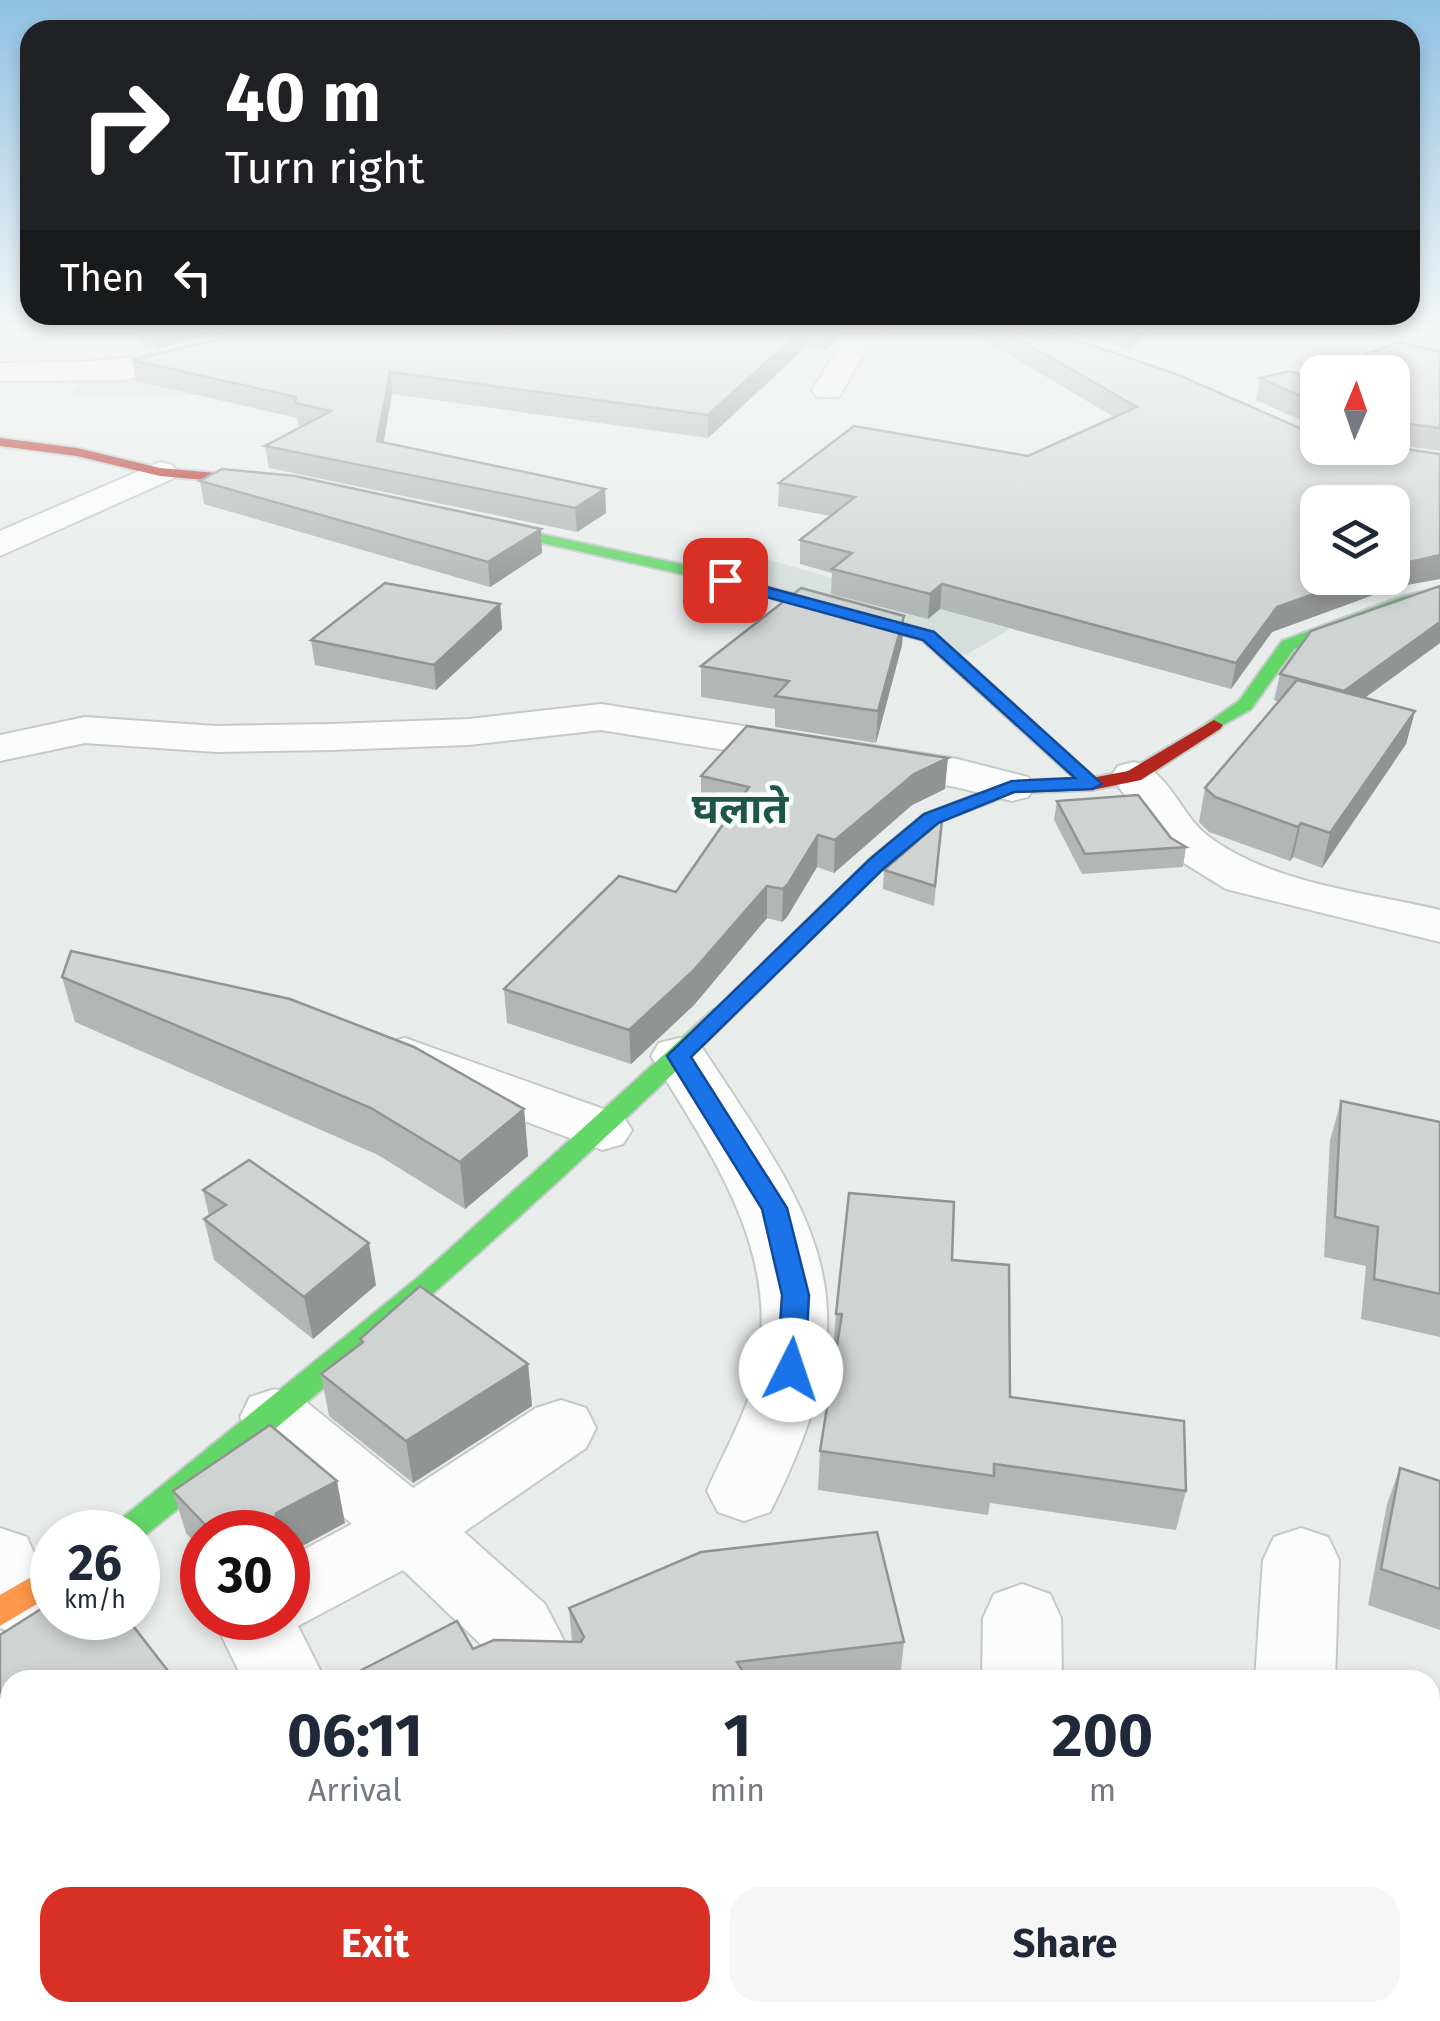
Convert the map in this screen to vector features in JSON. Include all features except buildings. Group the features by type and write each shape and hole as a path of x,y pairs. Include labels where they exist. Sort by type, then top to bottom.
{"main road":[{"path":"0,442 77,452 160,472 299,485"},
{"path":"452,519 694,572 928,636 1113,780"},
{"path":"155,1510 275,1417 602,1130 877,863 931,818 1012,787 1113,780 1245,705 1288,645 1410,599 1440,593"}],"street":[{"path":"0,545 160,472"},
{"path":"0,748 86,730 216,739 352,736 469,732 602,717 958,773 1012,787"},
{"path":"1113,780 1188,845 1244,878 1440,926"},
{"path":"352,1040 602,1130"},
{"path":"679,1056 774,1208 796,1295 791,1370 744,1491"},
{"path":"275,1417 410,1529 517,1628 539,1670"},
{"path":"310,1584 410,1529 561,1428"},
{"path":"1296,1670 1300,1560"},
{"path":"264,1640 280,1670"}],"shaded area":[{"path":"749,554 1010,629 966,655 723,581"}],"traffic: fast":[{"path":"471,523 694,572 928,636 1092,784"},
{"path":"1214,725 1245,705 1288,645 1410,599 1440,593"},
{"path":"155,1510 431,1282 721,1015"}],"traffic: slow":[{"path":"0,1612 30,1592"}],"traffic: jam":[{"path":"0,442 77,452 160,472 284,483"},
{"path":"721,1015 877,863 931,818 1012,787 1092,784 1134,776 1214,725"}],"district":[{"name":"घलाते","path":"740,809"}],"route":[{"path":"725,580 928,636 966,667 1023,726 1092,784 1012,787 931,818 877,863 679,1056 774,1208 796,1295 791,1370"}]}
